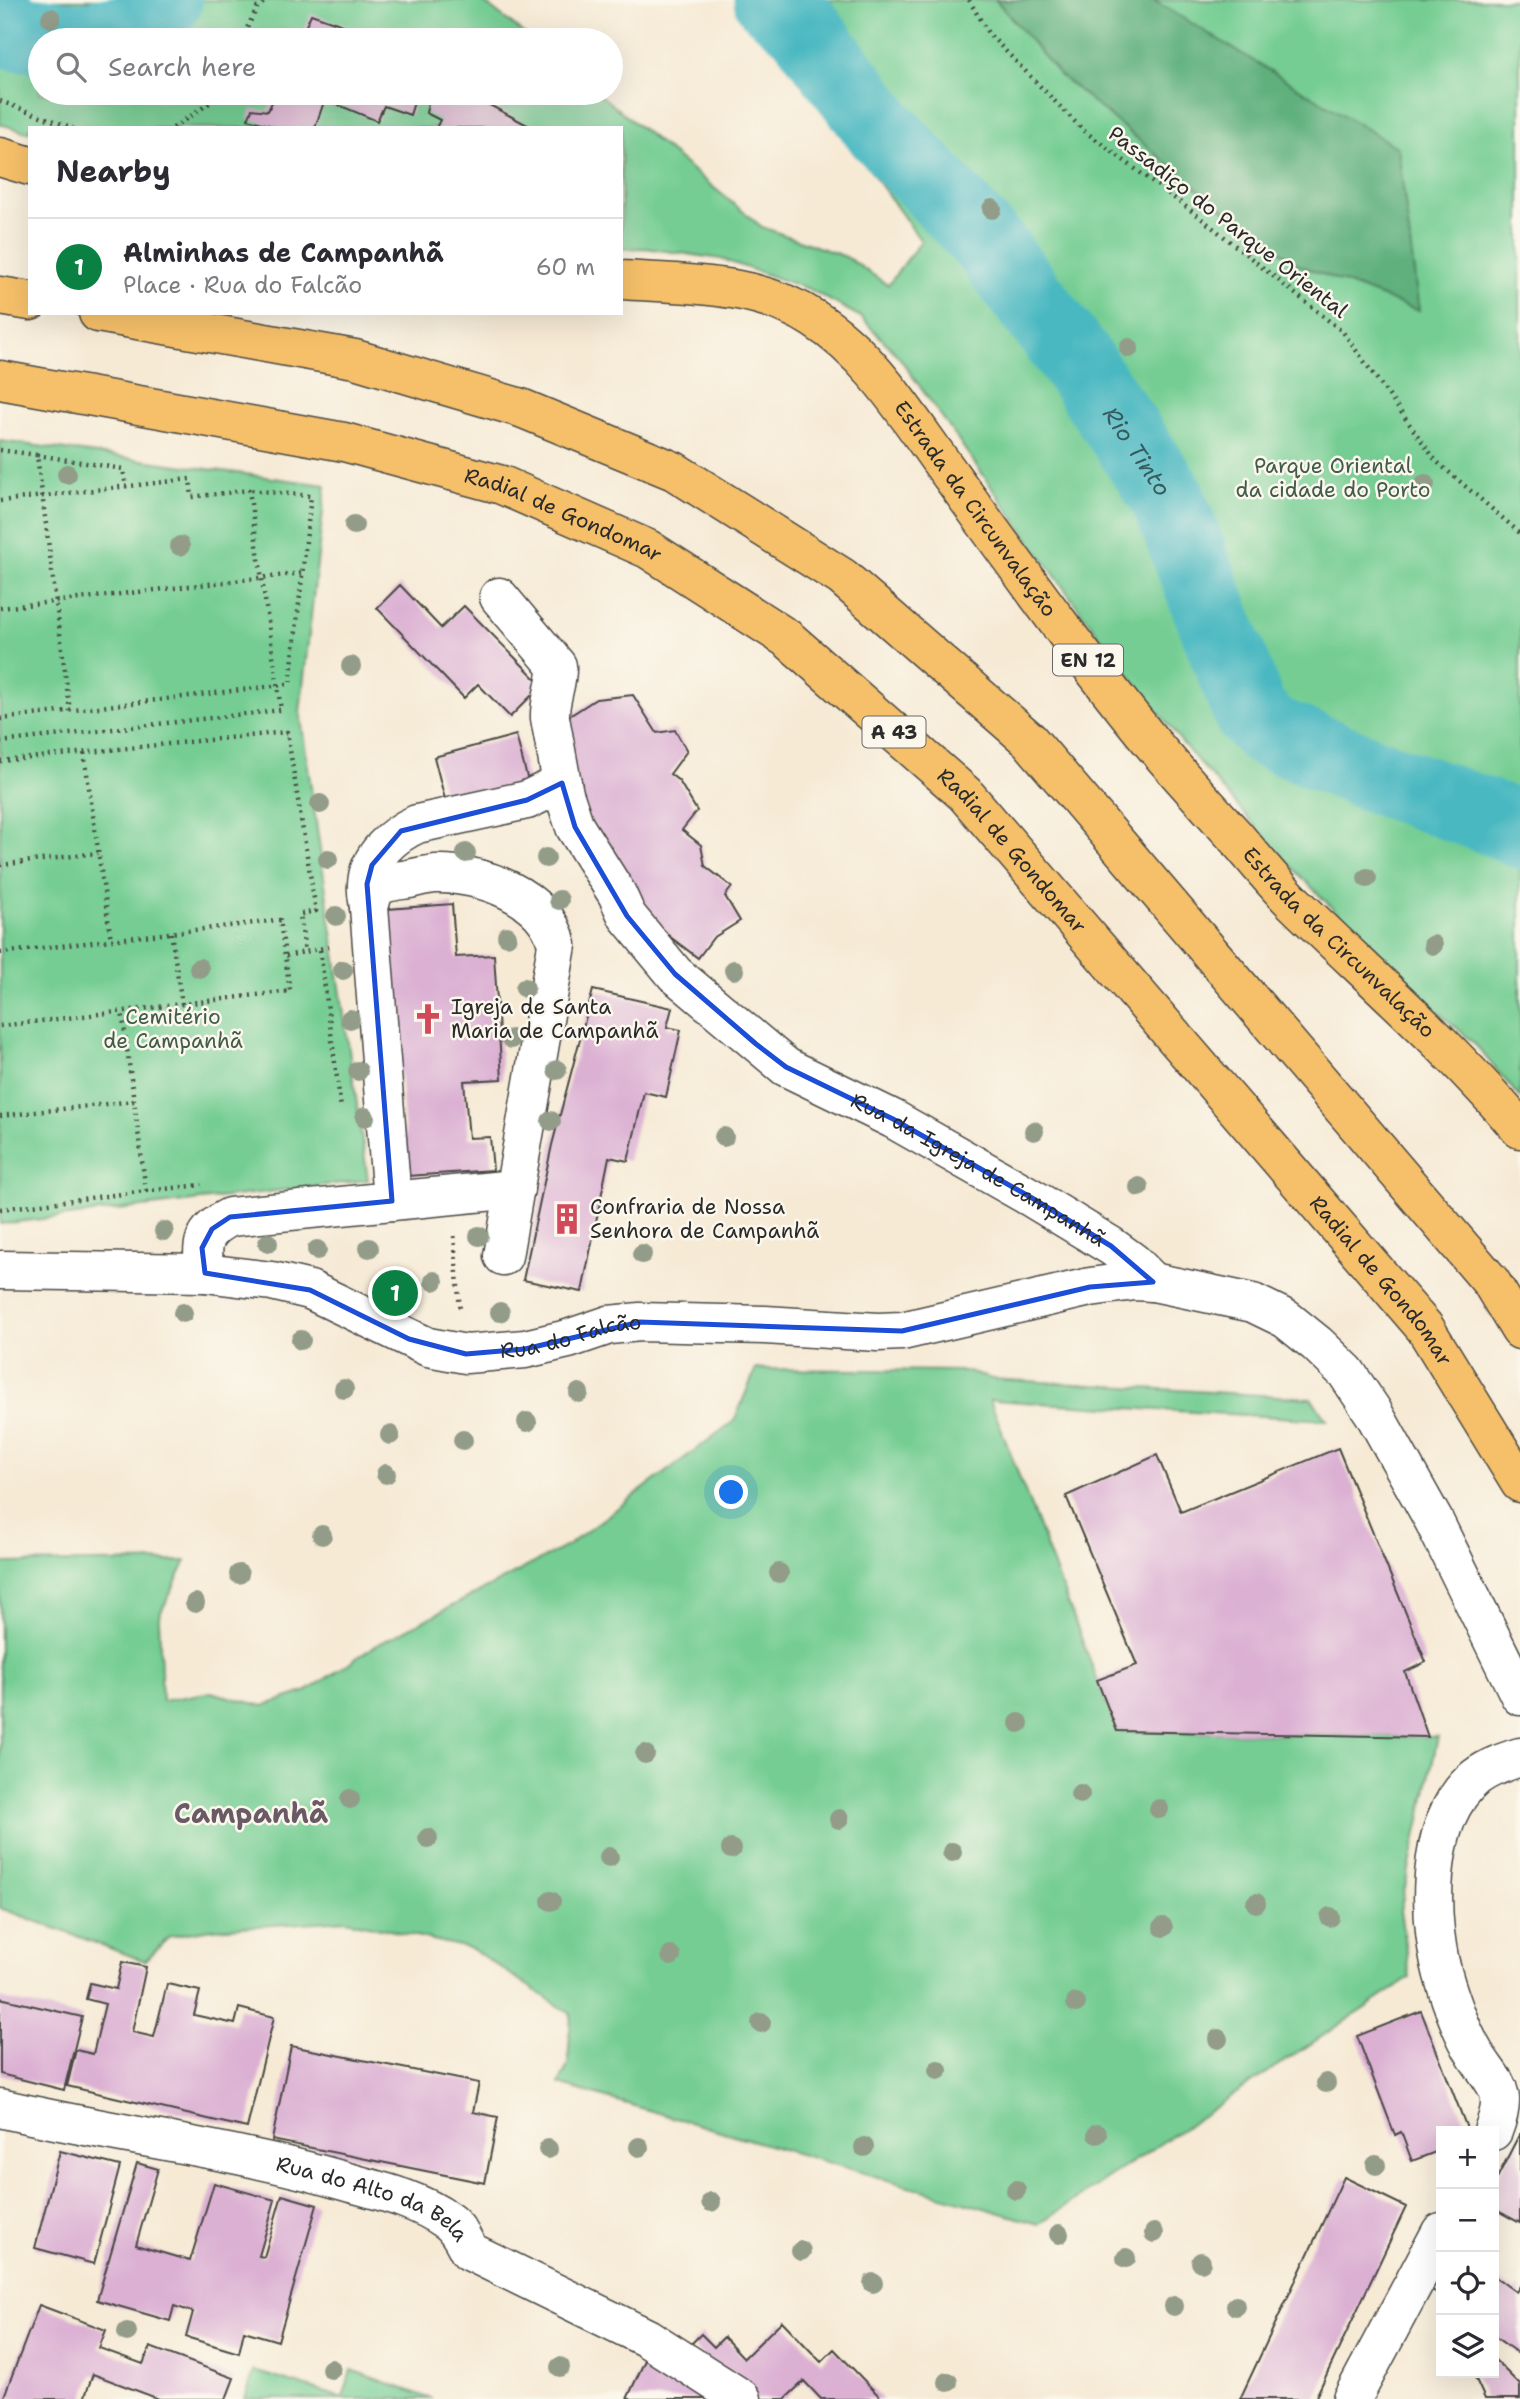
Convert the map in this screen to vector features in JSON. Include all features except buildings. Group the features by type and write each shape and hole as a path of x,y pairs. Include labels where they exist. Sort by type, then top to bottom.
{"main road":[{"path":"0,157 28,165"},
{"name":"Estrada da Circunvalação","path":"623,280 696,284 739,290 780,301 813,318 845,342 888,391 1036,592 1152,743 1290,899 1488,1091 1520,1129"},
{"path":"0,296 28,301"},
{"path":"109,315 355,359 521,408 674,471 842,577 1029,740 1491,1282 1520,1330"},
{"name":"Radial de Gondomar","path":"0,380 344,442 502,485 648,549 788,639 965,794 1424,1328 1520,1483"}],"street":[{"name":"Rua da Igreja de Campanhã","path":"499,597 557,666 549,706 562,783 575,827 617,894 627,916 675,974 786,1067 893,1119 1032,1198 1111,1246 1133,1262 1153,1282"},
{"path":"392,1201 367,884 373,865 385,845 401,831 417,824 527,800 562,783"},
{"path":"369,907 374,891 384,883 435,874 466,877 496,886 524,899 546,920 555,935 558,954 503,1256"},
{"path":"205,1273 202,1248 212,1229 230,1217 514,1189"},
{"name":"Rua do Falcão","path":"0,1270 205,1273 272,1281 310,1290 418,1343 466,1354 525,1349 568,1339 609,1325 640,1322 902,1331 1090,1287 1127,1281 1153,1282"},
{"path":"1153,1282 1253,1303 1286,1319 1346,1372 1373,1412 1434,1521 1520,1696"},
{"path":"1495,2126 1501,2099 1496,2081 1475,2053 1445,1983 1435,1925 1432,1883 1437,1848 1463,1791 1477,1777 1497,1764 1520,1757"},
{"name":"Rua do Alto da Bela","path":"0,2108 297,2167 398,2196 424,2207 450,2223 461,2235 469,2251 647,2338 742,2399"},
{"path":"1352,2399 1436,2241"}],"path":[{"path":"248,28 257,8 267,0"},
{"name":"Passadiço do Parque Oriental","path":"969,0 988,33 1083,130 1197,215 1343,332 1436,461 1520,533"},
{"path":"0,101 68,126"},
{"path":"176,126 207,105"},
{"path":"0,450 123,469 126,486"},
{"path":"37,455 70,711"},
{"path":"0,501 190,479 192,496 250,490 311,496 290,684 0,719"},
{"path":"0,742 281,710 250,490"},
{"path":"0,608 303,573"},
{"path":"0,761 287,732 316,911 300,914 305,952"},
{"path":"84,753 111,940"},
{"path":"0,865 98,853"},
{"path":"0,953 280,920 290,991 0,1026"},
{"path":"171,933 182,1004"},
{"path":"320,950 341,1114"},
{"path":"122,1011 146,1191"},
{"path":"0,1116 134,1101"},
{"path":"0,1209 213,1184"},
{"path":"454,1244 456,1288"}],"highlighted area":[{"path":"562,783 575,827 627,916 675,974 756,1044 786,1067 893,1119 1032,1198 1111,1246 1153,1282 1090,1287 902,1331 640,1322 525,1349 466,1354 409,1339 310,1290 205,1273 202,1248 212,1229 230,1217 392,1201 367,884 372,865 401,831 527,800"}],"green space":[{"name":"Parque Oriental da cidade do Porto","path":"0,0 481,0 517,28 28,28 28,105 613,105 762,227 846,257 888,285 921,241 857,152 738,0 996,0 1060,75 1229,214 1299,265 1419,311 1418,300 1150,0 1520,0 1520,1098 1474,1043 1414,991 1281,856 1184,745 1081,612 898,356 861,317 809,289 721,259 645,248 623,249 623,126 28,126 28,132 0,124"},
{"path":"996,0 1153,0 1398,148 1419,311 1299,265 1202,192 1060,75"},
{"name":"Cemitério de Campanhã","path":"0,441 326,485 300,712 368,1180 0,1224"},
{"path":"756,1369 964,1371 992,1379 1311,1398 1327,1420 990,1400 1117,1731 1438,1737 1400,1911 1410,1978 1039,2224 559,2084 568,2065 571,2014 472,1949 346,1920 211,1929 170,1936 145,1961 0,1908 0,1563 186,1561 159,1616 162,1701 211,1692 263,1706 307,1691 373,1647 567,1546 734,1421"},
{"path":"351,2370 432,2399 245,2399 254,2371 343,2398"}],"waterway":[{"name":"Rio Tinto","path":"135,28 165,0"},
{"name":"Rio Tinto","path":"771,0 803,26 882,130 989,245 1075,359 1167,496 1250,712 1268,731 1373,775 1506,823 1520,831"},
{"name":"Rio Tinto","path":"0,18 16,33 28,34"}],"place":[{"name":"Igreja de Santa Maria de Campanhã","path":"428,1019"},
{"name":"Confraria de Nossa Senhora de Campanhã","path":"567,1219"},
{"name":"Alminhas de Campanhã","path":"395,1293"}],"district":[{"name":"Campanhã","path":"251,1813"}]}
